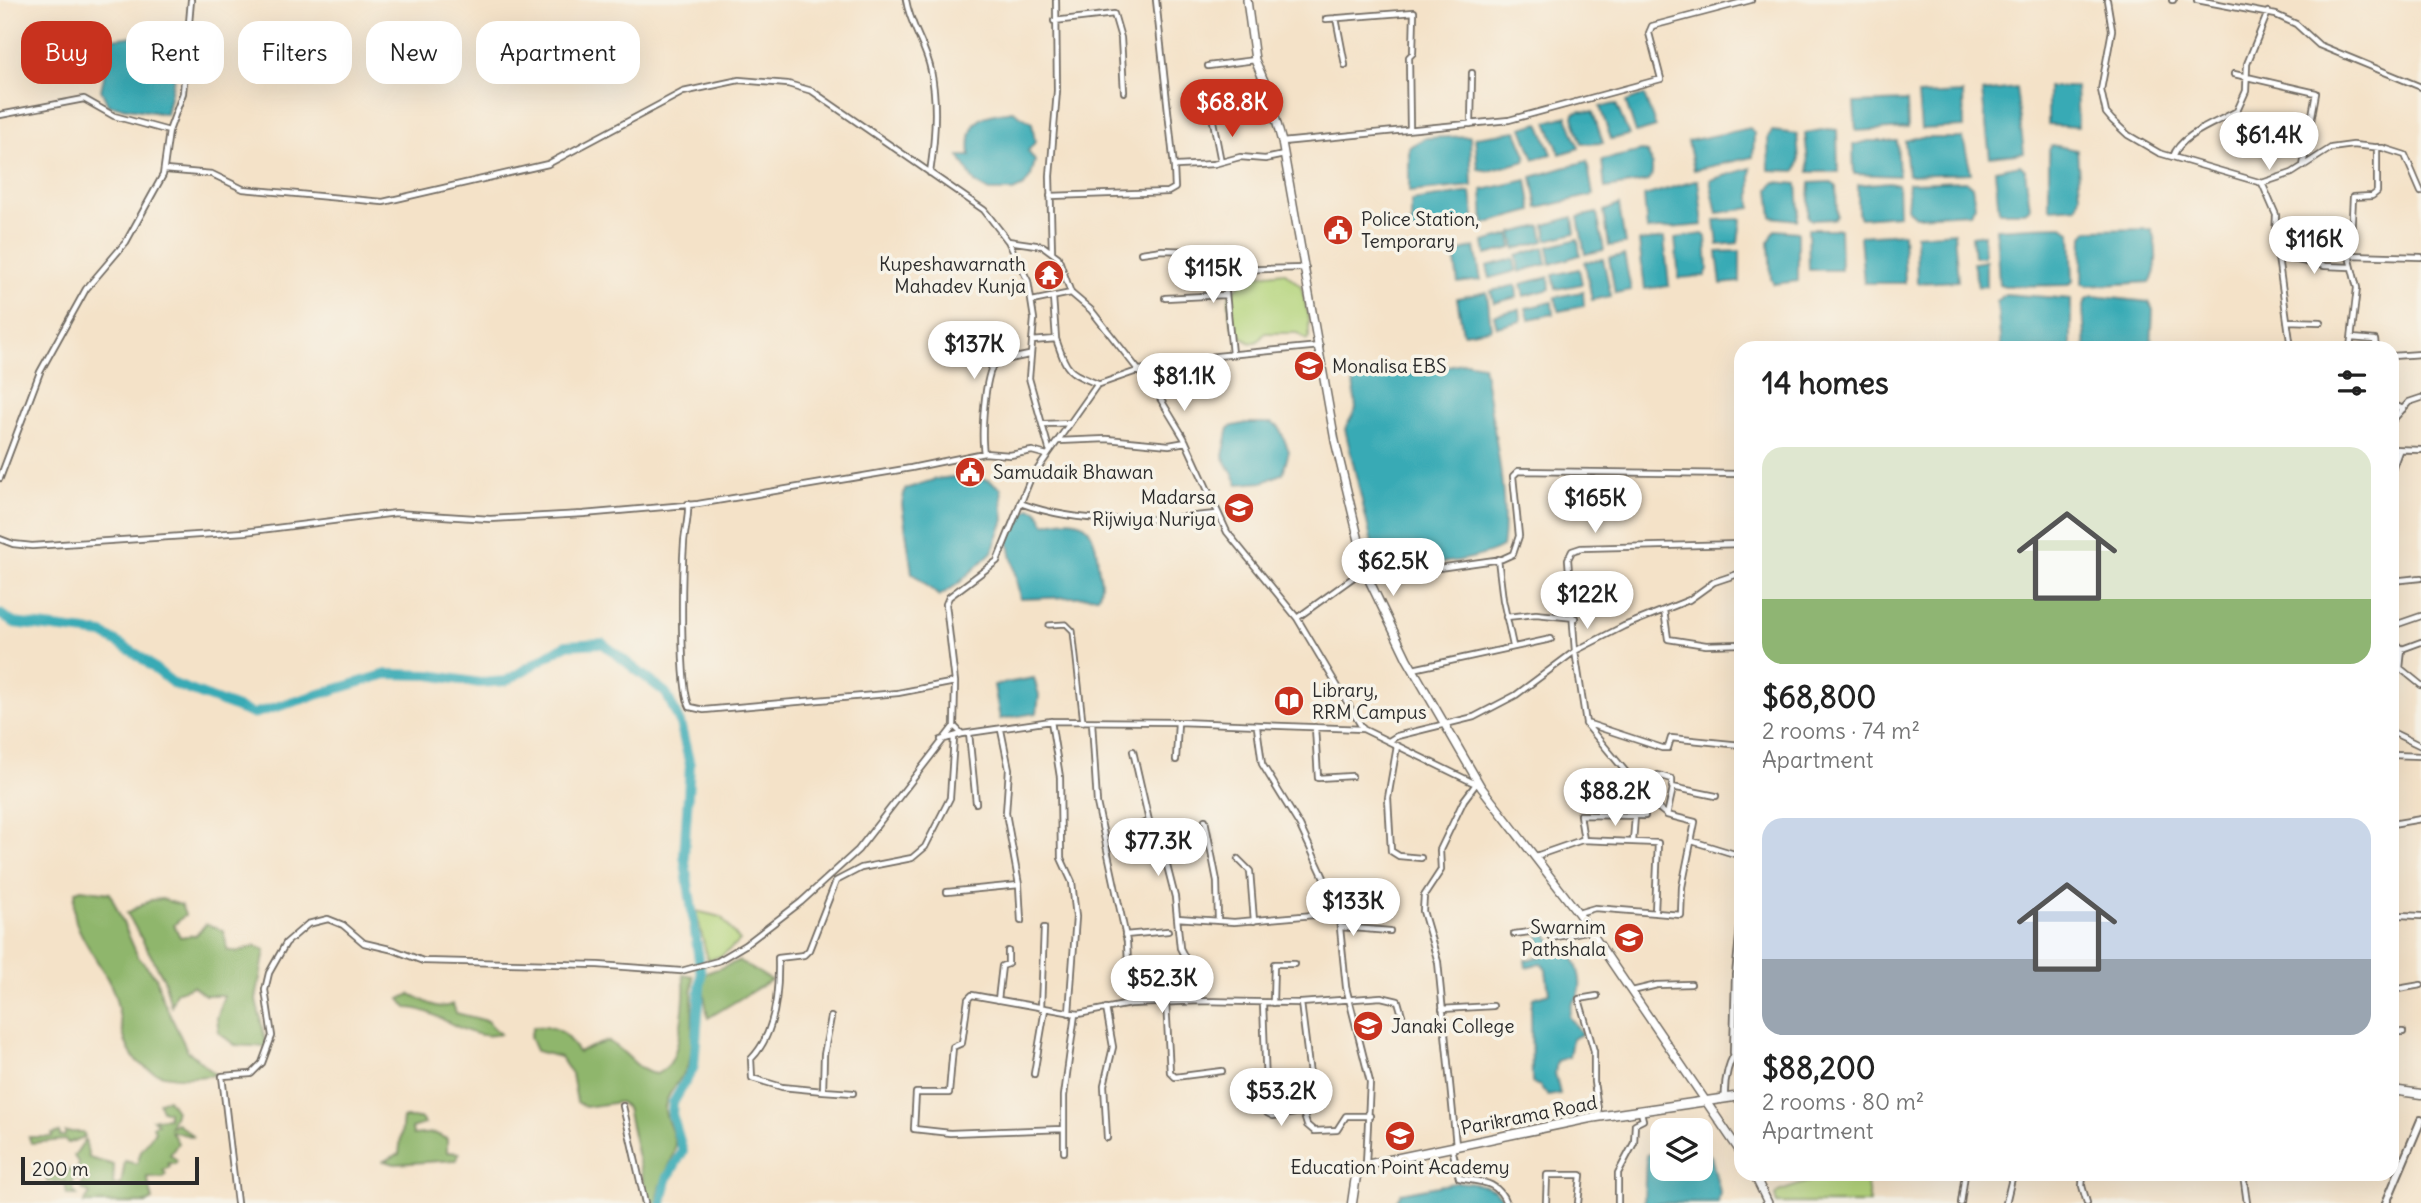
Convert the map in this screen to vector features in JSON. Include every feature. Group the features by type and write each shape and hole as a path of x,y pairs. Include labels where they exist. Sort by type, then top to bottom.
{"main road":[{"path":"1247,0 1255,60 1267,88 1285,155 1335,441 1368,578 1413,669 1479,786 1578,912 1734,1142"},
{"path":"2399,1091 2421,1094"},
{"name":"Parikrama Road","path":"1366,1165 1599,1117 1734,1097"},
{"path":"1352,1203 1356,1176 1366,1165"},
{"path":"1757,1181 1768,1203"}],"street":[{"path":"0,478 40,372 86,289 126,242 165,170 169,131 183,93 191,0"},
{"path":"905,0 911,25 931,69 935,138 930,173"},
{"path":"1052,252 1050,139 1057,90 1054,22 1056,0"},
{"path":"1050,196 1168,192 1175,188 1156,0"},
{"path":"1282,142 1509,120 1661,79 1649,33 1652,26 1751,0"},
{"path":"2107,0 2112,20 2101,90 2106,113 2128,135 2159,153 2262,183 2302,167 2332,148 2353,145 2377,147 2405,155 2421,192"},
{"path":"2197,0 2268,12 2296,24 2319,45 2421,87"},
{"path":"1325,19 1414,12 1413,53 1409,57 1410,130"},
{"path":"2173,157 2178,147 2203,127 2237,111 2246,92 2247,64 2268,12"},
{"path":"1054,22 1114,15 1121,38 1124,92"},
{"path":"1336,18 1345,65"},
{"path":"1208,66 1255,60"},
{"path":"1471,124 1472,73"},
{"path":"2234,74 2316,93 2302,167"},
{"path":"165,170 212,174 243,189 383,202 548,164 683,92 738,80 788,84 812,91 984,210 1008,241 1023,267 1032,301 1032,341 1029,355 1032,397 1044,424 1048,453"},
{"path":"1223,108 1226,99 1267,88"},
{"path":"0,115 84,99 114,116 169,131"},
{"path":"1213,121 1222,163"},
{"path":"2351,341 2357,288 2350,255 2353,197 2372,196 2378,192 2377,147"},
{"path":"1174,167 1222,163 1240,157 1265,159 1285,155"},
{"path":"2262,183 2276,215 2278,256 2290,341"},
{"path":"1008,241 1043,246 1058,257 1071,293 1091,310 1119,350 1140,370 1186,442 1216,514 1227,532 1297,618 1363,729"},
{"path":"1140,253 1161,250 1222,252 1232,354"},
{"path":"2350,255 2421,257"},
{"path":"2278,256 2325,266 2351,267"},
{"path":"1223,270 1306,268"},
{"path":"1032,301 1071,293"},
{"path":"1165,298 1225,295"},
{"path":"1053,297 1056,340 1062,361 1072,374 1099,384"},
{"path":"2287,321 2321,322"},
{"path":"2352,338 2375,341"},
{"path":"1032,341 1056,340"},
{"path":"237,1203 222,1076 251,1074 262,1063 271,1036 265,990 269,973 286,943 309,924 328,919 343,925 364,943 423,961 598,965 681,971 718,961 755,938 831,874 875,831 954,726 955,682 946,604 949,597 973,583 997,561 1030,480 1099,384 1140,370 1232,354 1320,346"},
{"path":"2399,356 2421,354"},
{"path":"984,453 984,398 991,367 995,362 1029,355"},
{"path":"2399,413 2421,398"},
{"path":"2399,407 2403,409"},
{"path":"1044,424 1070,423"},
{"path":"1057,441 1099,439 1169,445 1186,442"},
{"path":"2399,451 2421,450"},
{"path":"0,539 13,544 32,546 244,531 396,513 503,519 688,504 851,479 984,453 1048,453"},
{"path":"1368,578 1498,559 1513,554 1518,548 1514,472 1734,474"},
{"path":"1020,503 1060,514 1122,519 1216,514"},
{"path":"688,504 684,546 683,679 690,707 704,710 898,693 955,682"},
{"path":"1578,912 1595,908 1681,915 1682,887 1695,821 1667,815 1639,790 1585,721 1575,651 1575,618 1568,559 1576,549 1734,544"},
{"path":"1498,559 1513,646"},
{"path":"1297,618 1365,569"},
{"path":"1388,742 1397,736 1474,718 1516,695 1575,651 1624,625 1689,600 1714,582 1734,575"},
{"path":"2399,580 2421,578"},
{"path":"1664,610 1668,639 1706,645 1734,644"},
{"path":"1506,617 1536,614 1575,618"},
{"path":"2399,624 2421,616"},
{"path":"1049,625 1066,624 1073,631 1083,722"},
{"path":"1413,669 1550,639"},
{"path":"2402,649 2421,642"},
{"path":"2399,646 2402,649"},
{"path":"2402,649 2400,668 2421,685"},
{"path":"1051,721 1060,777 1061,858 1072,882 1076,917 1063,1129 1064,1152"},
{"path":"941,740 962,734 1051,721 1178,722 1363,729 1479,786 1447,833 1438,853 1441,870 1423,901 1423,911 1438,962 1454,1099 1454,1146 1459,1178 1492,1184 1503,1194 1506,1203"},
{"path":"1585,721 1590,726 1662,748 1668,748 1671,738 1734,745"},
{"path":"1092,722 1097,803 1125,935 1130,1004"},
{"path":"1176,760 1178,722"},
{"path":"954,726 962,734"},
{"path":"1256,727 1262,764 1317,859 1339,918 1349,1002 1369,1074 1370,1116 1366,1165"},
{"path":"1315,727 1318,778 1352,776"},
{"path":"1001,730 1009,769 1006,813 1019,885 1021,921"},
{"path":"969,733 976,803"},
{"path":"2399,735 2421,746"},
{"path":"853,1093 823,1091 752,1078 749,1066 768,1035 774,1013 778,958 804,955 813,945 836,881 861,868 912,858 925,847 946,811 950,798 954,770 954,738"},
{"path":"1397,746 1388,798 1391,851 1399,856 1421,858"},
{"path":"1133,751 1149,821 1165,854 1180,948 1193,973 1199,1001"},
{"path":"2399,755 2421,756"},
{"path":"1658,775 1672,779 1673,788 1667,815"},
{"path":"1673,788 1716,796"},
{"path":"1584,840 1580,815 1645,816"},
{"path":"1633,842 1634,816"},
{"path":"2399,823 2421,819"},
{"path":"1205,820 1217,881 1218,920"},
{"path":"1130,850 1129,830 1149,821"},
{"path":"1536,856 1584,840 1658,843 1655,912"},
{"path":"1692,841 1734,854"},
{"path":"1238,859 1250,870 1254,921"},
{"path":"831,874 836,881"},
{"path":"947,892 1019,885"},
{"path":"1177,918 1254,921 1310,915 1339,918"},
{"path":"2399,915 2421,916"},
{"path":"1340,927 1390,931"},
{"path":"1034,1074 1043,1008 1044,928"},
{"path":"1514,934 1545,930 1552,939 1590,930"},
{"path":"1125,935 1168,931"},
{"path":"998,1000 1002,966 1008,964 1008,951"},
{"path":"1273,1003 1274,964 1294,964"},
{"path":"1632,991 1657,985 1691,984"},
{"path":"2399,989 2421,985"},
{"path":"1063,1129 967,1133 914,1129 916,1093 949,1093 953,1047 962,1043 968,999 972,995 1072,1013 1130,1004 1166,1002 1301,1003 1395,998 1404,1023"},
{"path":"1597,996 1579,999 1594,1051 1594,1082 1599,1117"},
{"path":"1166,1002 1170,1072 1175,1077 1222,1071"},
{"path":"1263,1003 1268,1113 1272,1116 1303,1112 1309,1129 1314,1131 1337,1130 1346,1116 1370,1116"},
{"path":"1301,1003 1310,1075 1315,1083 1321,1083"},
{"path":"1442,1009 1493,1006"},
{"path":"1106,1008 1112,1047 1104,1085 1107,1138"},
{"path":"1725,1098 1725,1080 1733,1053 1734,1014"},
{"path":"823,1091 824,1055 831,1017"},
{"path":"623,1106 645,1203"},
{"path":"1618,1203 1618,1173 1634,1143 1635,1124 1643,1120 1641,1111"},
{"path":"2399,1172 2421,1120"},
{"path":"1546,1203 1547,1175 1581,1175 1578,1203"},
{"path":"1961,1203 1964,1181"},
{"path":"2006,1203 2011,1181"},
{"path":"2082,1181 2087,1203"},
{"path":"2244,1181 2247,1203"},
{"path":"2386,1203 2395,1181"}],"green space":[{"path":"1284,272 1301,286 1309,318 1309,337 1307,340 1297,333 1265,333 1258,341 1251,343 1239,334 1232,324 1229,296 1241,283 1241,277"},
{"path":"81,889 110,893 138,957 156,977 162,998 187,1050 216,1075 186,1077 156,1073 147,1069 133,1056 125,1039 114,993 76,922 74,899 76,891"},
{"path":"162,899 181,905 185,915 174,925 180,937 196,935 206,924 224,931 227,950 237,952 255,946 265,950 256,1000 267,1047 235,1045 219,1033 217,1018 224,995 205,995 193,986 176,992 171,1006 164,979 127,913 151,900"},
{"path":"696,911 721,917 740,941 721,956 708,960"},
{"path":"739,961 771,980 708,1018 701,975"},
{"path":"683,974 693,976 691,1054 687,1069 666,1103 666,1115 675,1142 674,1154 660,1188 658,1203 648,1203 627,1108 620,1102 585,1107 577,1102 572,1074 560,1057 536,1051 530,1037 533,1027 555,1028 564,1034 578,1052 607,1041 643,1069 657,1074 670,1063 677,1045 683,1006"},
{"path":"410,994 436,1006 453,1004 456,1013 487,1021 500,1034 475,1034 430,1013 407,1008 400,999"},
{"path":"168,1099 176,1111 170,1127 177,1123 194,1137 171,1131 178,1143 170,1155 177,1160 175,1164 168,1163 170,1167 163,1170 166,1174 163,1178 147,1177 153,1200 147,1203 84,1203 90,1194 82,1189 82,1183 88,1180 73,1178 73,1191 77,1195 67,1195 65,1182 47,1182 47,1176 65,1176 68,1170 77,1170 79,1164 74,1156 85,1140 89,1158 114,1165 113,1185 121,1185 125,1161 137,1164 141,1151 155,1131 153,1126 158,1124 153,1119 168,1118 168,1112 162,1110 159,1102"},
{"path":"403,1118 420,1118 425,1124 412,1128 413,1135 434,1133 447,1139 447,1152 459,1153 456,1160 395,1164 384,1161 399,1154"},
{"path":"59,1132 60,1136 65,1136 65,1132 83,1132 85,1137 68,1143 65,1140 31,1143 29,1137 52,1137 52,1134"},
{"path":"1810,1181 1865,1181 1870,1203 1777,1203 1775,1196 1778,1192"}],"water":[{"path":"126,37 126,84 173,84 166,114 108,105 101,90 102,84 112,84 112,39"},
{"path":"2048,87 2076,87 2078,127 2048,125"},
{"path":"2016,88 2024,153 1990,157 1982,92"},
{"path":"1963,93 1964,127 1921,129 1918,95"},
{"path":"1644,95 1656,127 1636,133 1626,102"},
{"path":"1907,101 1908,128 1856,131 1854,103"},
{"path":"1616,104 1629,135 1611,139 1600,107"},
{"path":"1013,111 1032,123 1035,142 1028,151 1035,161 1031,176 1024,186 1013,191 989,191 975,183 959,156 970,156 971,134 978,121 993,114"},
{"path":"1593,112 1603,143 1582,144 1573,117 1574,113"},
{"path":"1567,116 1579,148 1560,154 1547,122"},
{"path":"1539,123 1552,154 1534,159 1522,128"},
{"path":"1750,128 1754,133 1753,157 1694,170 1688,141"},
{"path":"1837,130 1838,172 1809,172 1805,133"},
{"path":"1516,131 1526,155 1525,161 1489,171 1478,169 1475,137"},
{"path":"1772,131 1797,134 1799,161 1796,171 1769,170 1768,137"},
{"path":"1470,136 1472,186 1409,192 1409,147 1425,138"},
{"path":"1915,138 1963,138 1971,173 1908,175 1905,141"},
{"path":"1869,141 1897,141 1899,176 1854,174 1853,145"},
{"path":"2052,145 2077,150 2080,196 2077,207 2051,209 2049,205 2049,150"},
{"path":"1647,152 1651,163 1652,174 1649,181 1605,188 1602,160"},
{"path":"1587,161 1593,195 1538,208 1532,177"},
{"path":"2020,165 2025,170 2030,208 2025,212 1999,212 1995,170"},
{"path":"1751,168 1751,208 1717,213 1710,180"},
{"path":"1527,180 1532,211 1484,224 1482,190"},
{"path":"1698,180 1703,225 1647,230 1644,196"},
{"path":"1966,181 1972,186 1975,206 1970,213 1915,216 1907,209 1909,183"},
{"path":"1775,182 1797,184 1797,220 1772,217 1769,189"},
{"path":"1830,182 1836,186 1837,216 1834,219 1812,220 1808,217 1810,183"},
{"path":"1889,182 1898,184 1899,215 1861,218 1858,213 1858,185"},
{"path":"1471,192 1475,224 1411,232 1411,201"},
{"path":"1619,205 1625,244 1609,246 1604,211"},
{"path":"1597,213 1604,250 1585,254 1578,217"},
{"path":"1573,217 1575,233 1547,240 1545,225"},
{"path":"1741,219 1738,243 1718,245 1715,220"},
{"path":"1541,226 1544,241 1515,249 1512,233"},
{"path":"2062,226 2071,233 2073,281 2069,285 1999,284 1996,229"},
{"path":"1808,229 1840,229 1841,270 1809,270"},
{"path":"2151,229 2156,256 2155,271 2150,282 2087,286 2082,283 2083,236 2088,230"},
{"path":"1775,230 1798,232 1798,281 1774,284 1771,279 1769,242"},
{"path":"1954,232 1958,281 1917,283 1916,235"},
{"path":"1903,233 1905,283 1864,283 1860,236"},
{"path":"1703,234 1706,237 1708,269 1705,276 1679,278 1675,238"},
{"path":"1984,234 1984,257 1974,257 1972,236"},
{"path":"1510,235 1512,248 1486,255 1484,242"},
{"path":"1664,238 1669,286 1645,289 1639,241"},
{"path":"1578,239 1580,255 1551,264 1548,247"},
{"path":"1475,247 1481,280 1458,283 1454,253"},
{"path":"1544,247 1547,264 1519,272 1517,256"},
{"path":"1740,251 1740,282 1721,284 1717,252"},
{"path":"1624,255 1631,290 1615,293 1609,258"},
{"path":"1514,259 1516,271 1490,278 1487,266"},
{"path":"1603,259 1611,296 1592,300 1585,262"},
{"path":"1986,261 1986,286 1978,287 1973,263"},
{"path":"1579,269 1582,284 1556,289 1553,275"},
{"path":"1549,277 1550,289 1524,296 1521,284"},
{"path":"1516,285 1517,297 1494,303 1491,291"},
{"path":"1487,292 1491,329 1463,333 1457,298"},
{"path":"1583,292 1584,306 1559,311 1555,297"},
{"path":"2005,294 2071,299 2071,341 2000,341 1997,302"},
{"path":"2093,296 2149,302 2153,310 2151,341 2085,341 2083,311 2086,299"},
{"path":"1552,302 1553,314 1529,319 1526,308"},
{"path":"1520,309 1521,321 1497,327 1494,315"},
{"path":"1465,362 1483,365 1502,482 1502,547 1474,557 1437,563 1418,564 1386,558 1374,552 1345,429 1356,409 1353,381 1362,374 1414,374"},
{"path":"1247,423 1271,423 1279,427 1289,451 1283,473 1264,482 1238,484 1223,456 1229,427"},
{"path":"961,476 988,480 1001,488 1004,520 992,552 958,584 939,596 912,573 902,504 905,489 936,479"},
{"path":"1030,508 1037,510 1045,524 1069,520 1085,526 1090,532 1094,540 1101,580 1098,596 1020,599 1008,539 1023,513"},
{"path":"1034,678 1039,695 1037,713 1000,719 994,685"},
{"path":"1538,932 1546,932 1553,944 1568,946 1580,983 1580,991 1572,1003 1569,1016 1582,1034 1572,1039 1569,1057 1557,1061 1555,1073 1560,1094 1548,1096 1540,1086 1532,1083 1531,1007 1533,998 1549,993 1546,970 1541,963 1526,967 1525,960 1543,956"},
{"path":"1650,1154 1650,1181 1713,1181 1713,1164 1720,1192 1718,1203 1644,1203 1646,1155"},
{"path":"1459,1182 1492,1189 1505,1203 1395,1203 1401,1193"}],"waterway":[{"path":"0,614 14,623 103,634 138,655 174,684 253,714 387,674 430,675 480,683 506,681 566,645 602,643 666,693 680,723 690,765 684,855 701,975 694,1067 673,1103 672,1114 683,1151 667,1179 662,1203"}],"place":[{"name":"Police Station, Temporary","path":"1338,230"},
{"name":"Kupeshawarnath Mahadev Kunja","path":"1049,275"},
{"name":"Monalisa EBS","path":"1309,366"},
{"name":"Samudaik Bhawan","path":"970,472"},
{"name":"Madarsa Rijwiya Nuriya","path":"1239,508"},
{"name":"Library, RRM Campus","path":"1289,701"},
{"name":"Swarnim Pathshala","path":"1629,938"},
{"name":"Janaki College","path":"1368,1026"},
{"name":"Education Point Academy","path":"1400,1136"}]}
